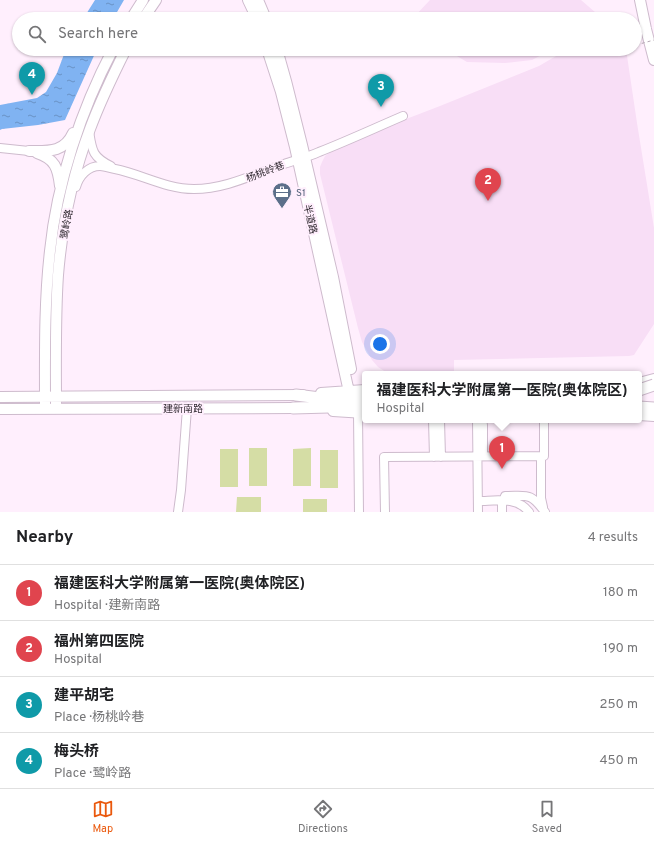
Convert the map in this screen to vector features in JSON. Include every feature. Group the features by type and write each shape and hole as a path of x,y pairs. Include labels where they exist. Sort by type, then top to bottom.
{"highway":[{"path":"642,388 654,386"},
{"path":"296,395 320,398 362,398"},
{"path":"642,407 654,408"},
{"path":"293,408 362,411"}],"main road":[{"path":"135,12 142,0"},
{"path":"148,12 156,0"},
{"path":"248,0 254,12"},
{"path":"258,0 263,12"},
{"path":"640,0 654,60"},
{"name":"鹭岭路","path":"45,409 45,331 52,232 72,146 98,79 110,56"},
{"name":"鹭岭路","path":"56,409 58,275 66,217 76,173 89,131 104,93 122,56"},
{"name":"半道路","path":"269,56 301,158 336,290 356,391"},
{"name":"半道路","path":"279,56 286,81 301,158"},
{"path":"29,151 51,151 62,147 71,138 79,117 84,114"},
{"path":"29,151 49,158 53,162 58,171 61,190"},
{"path":"642,382 654,379"},
{"name":"建新南路","path":"0,397 296,395 356,391"},
{"name":"建新南路","path":"0,409 293,408"},
{"path":"642,413 654,412"},
{"path":"642,414 654,416"}],"street":[{"name":"杨桃岭巷","path":"121,170 175,187 204,188 228,184 318,152 403,116"},
{"path":"89,131 92,149 95,155 102,161 121,170"},
{"path":"0,148 29,151"},
{"path":"66,217 72,203 78,179 84,173 92,168 101,166 121,170"},
{"path":"178,512 182,484 187,408"},
{"path":"359,512 363,423"},
{"path":"433,423 437,457"},
{"path":"437,457 440,423"},
{"path":"478,423 480,456"},
{"path":"478,512 483,423"},
{"path":"385,512 384,457 544,456 544,423"},
{"path":"541,456 541,498 545,512"},
{"path":"502,512 505,496 527,496 531,497 538,503 545,512"},
{"path":"478,501 514,501 523,506 528,512"}],"path":[{"path":"642,43 654,40"}],"shaded area":[{"path":"430,0 581,0 595,12 419,12"},
{"path":"457,56 540,56 532,60 505,63 467,62"},
{"path":"556,56 627,56 654,228 654,324 634,355 629,356 454,360 454,371 384,371 378,367 372,360 362,342 358,328 320,174 320,167 325,156 333,150 401,121 539,66"}],"green space":[{"path":"249,448 267,448 267,486 249,486"},
{"path":"311,448 311,486 293,486 293,449"},
{"path":"220,449 238,449 238,487 220,487"},
{"path":"320,450 338,450 338,488 320,488"},
{"path":"237,497 261,497 261,512 236,512"},
{"path":"303,499 327,499 327,512 303,512"}],"water":[{"path":"95,0 124,0 117,12 87,12"},
{"path":"63,56 94,56 65,120 0,130 0,105 37,98 46,92 57,73"}],"place":[{"name":"梅头桥","path":"32,95"},
{"name":"建平胡宅","path":"381,107"},
{"name":"福州第四医院","path":"488,201"},
{"name":"S1","path":"282,209"},
{"name":"福建医科大学附属第一医院(奥体院区)","path":"502,469"}]}
